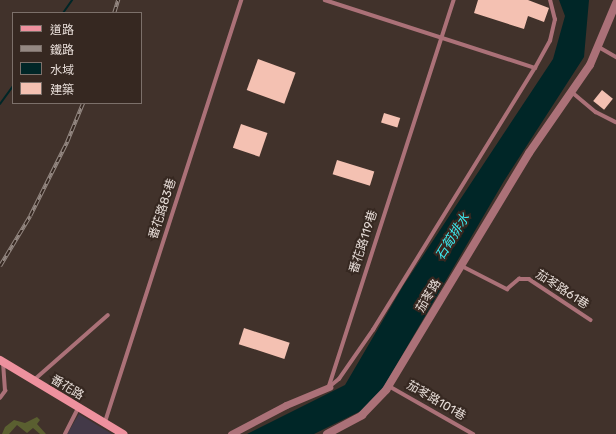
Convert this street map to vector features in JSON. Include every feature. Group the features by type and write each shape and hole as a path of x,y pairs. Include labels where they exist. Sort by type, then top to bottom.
{"main road":[{"name":"番花路","path":"1,361 78,409 123,434"}],"street":[{"name":"茄苳路","path":"327,434 368,411 389,386 529,153 572,92 599,47 616,3"},
{"path":"231,434 286,405 329,387"}],"lane":[{"name":"番花路83巷","path":"105,423 240,0"},
{"path":"325,0 535,68"},
{"name":"番花路119巷","path":"329,387 454,0"},
{"path":"329,387 339,379 373,330 535,68 550,41 554,20 550,0"},
{"path":"599,47 616,57"},
{"path":"572,92 596,112 616,122"},
{"name":"茄苳路61巷","path":"461,265 507,289 519,279 529,280 591,320"},
{"path":"33,381 108,315"},
{"path":"0,398 5,391 1,361"},
{"name":"茄苳路101巷","path":"389,386 473,434"},
{"path":"65,434 78,409"}],"shaded area":[{"path":"79,414 112,434 67,434"}],"green space":[{"path":"37,417 40,420 37,424 46,434 40,434 33,428 27,433 17,425 9,434 2,434 5,427 14,420 25,423"}],"water":[{"name":"石筍排水","path":"559,0 589,0 584,57 504,181 373,405 314,434 247,434 345,385 403,286 553,59 565,16"}],"building":[{"path":"478,0 528,0 549,8 544,22 528,16 524,29 474,13"},
{"path":"258,59 296,73 284,104 247,90"},
{"path":"602,90 613,99 604,110 593,101"},
{"path":"384,113 400,118 397,128 381,123"},
{"path":"241,124 267,133 259,157 233,148"},
{"path":"337,160 374,171 370,186 333,174"},
{"path":"244,328 290,343 284,359 239,344"}],"waterway":[{"path":"64,12 72,0"},
{"path":"0,104 12,87"}],"railway":[{"path":"114,12 118,0"},
{"path":"0,266 30,216 67,142 83,104"}]}
